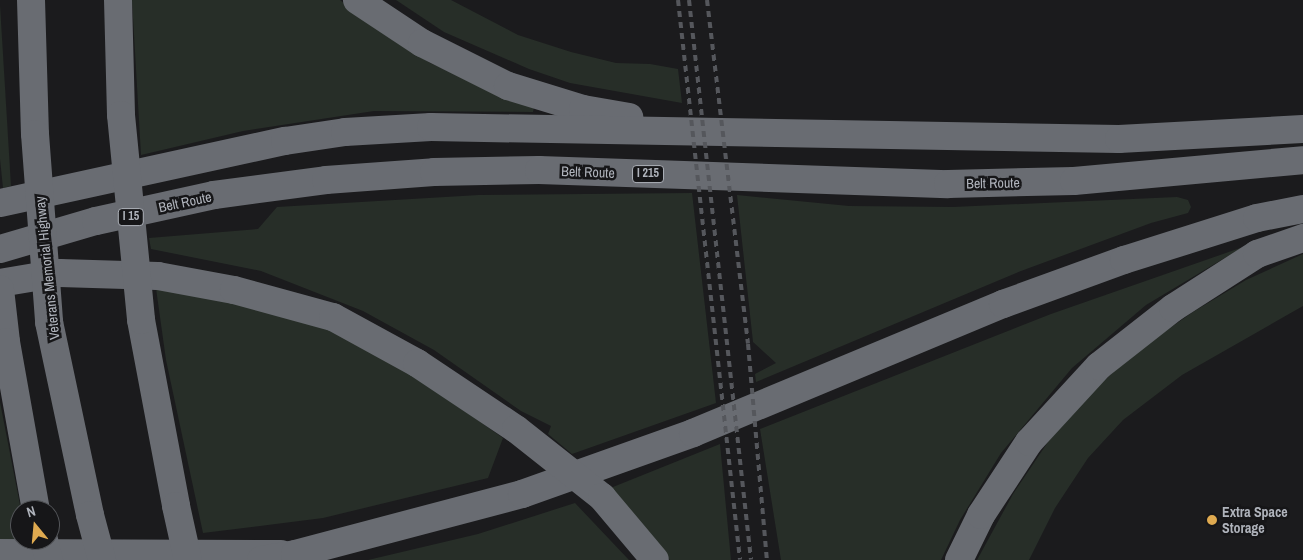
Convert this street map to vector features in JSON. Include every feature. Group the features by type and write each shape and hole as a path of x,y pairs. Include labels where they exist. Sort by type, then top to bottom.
{"highway":[{"name":"Veterans Memorial Highway","path":"31,0 35,134 49,322 90,515 102,560"},
{"name":"I 15","path":"118,0 121,115 141,320 188,560"},
{"path":"356,0 422,42 508,86 584,109 640,119 832,134"},
{"path":"0,203 214,154 345,132 512,126 1119,139 1303,129"},
{"name":"Belt Route","path":"0,250 96,221 214,195 326,180 434,172 540,170 948,184 1082,181 1303,160"},
{"path":"261,560 295,554 450,515 598,468 1078,277 1257,218 1303,209"},
{"path":"959,560 981,515 1029,442 1099,366 1173,308 1257,254 1303,238"},
{"path":"0,283 60,273 158,276 234,290 333,317 417,363 516,429 602,497 655,560"},
{"path":"0,289 6,342 34,500"},
{"path":"0,553 295,554"}],"shaded area":[{"path":"132,0 340,0 371,25 430,63 534,107 533,112 374,111 243,131 141,155"},
{"path":"396,0 451,0 518,35 571,52 616,63 650,64 678,69 682,103 570,83 529,69 444,32"},
{"path":"0,5 11,186 3,188 0,159"},
{"path":"692,193 716,403 572,454 548,434 551,426 521,411 434,350 363,311 261,271 151,249 149,238 258,229 277,207 479,195"},
{"path":"737,195 849,206 953,207 1177,197 1188,200 1191,207 1188,213 1151,223 1021,271 756,382 755,374 776,363 753,342"},
{"path":"1243,247 1146,305 1072,368 1001,453 960,520 941,560 781,560 760,429 1051,314"},
{"path":"1303,254 1303,306 1182,375 1123,420 1088,458 1055,508 1029,560 977,560 1013,494 1054,433 1094,390 1134,353 1193,312 1246,280"},
{"path":"155,281 328,329 418,378 503,438 488,478 323,518 203,533 166,360"},
{"path":"0,402 19,500 10,500 10,542 0,543"},
{"path":"720,444 731,560 670,560 608,489"},
{"path":"575,503 629,560 368,560 478,534"}],"railway":[{"path":"678,0 740,560"},
{"path":"689,0 751,560"},
{"path":"707,0 748,344 767,560"}],"place":[{"name":"Extra Space Storage","path":"1212,520"}]}
